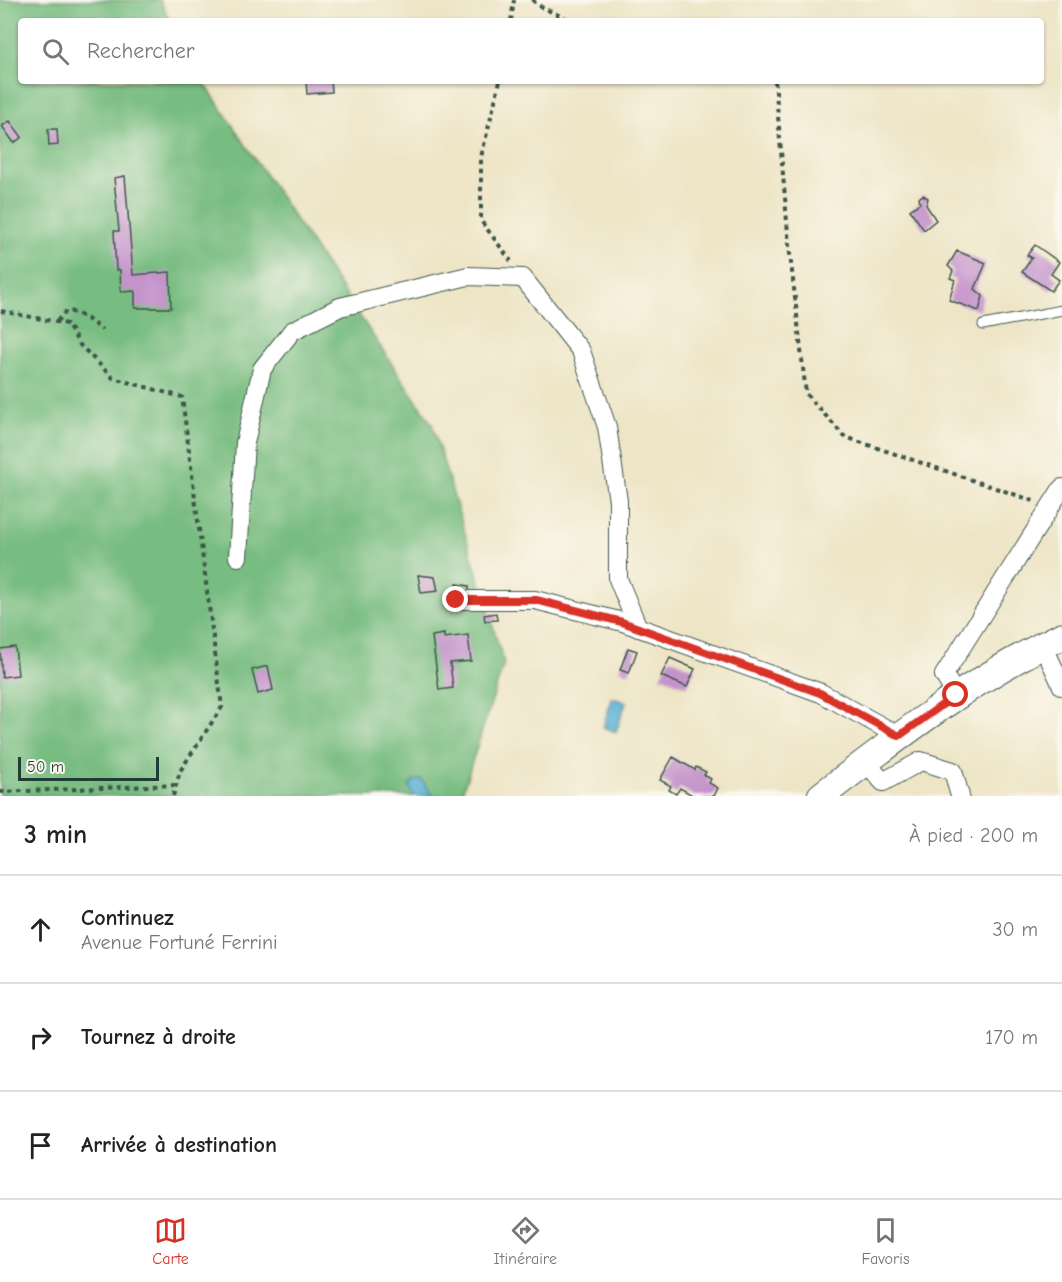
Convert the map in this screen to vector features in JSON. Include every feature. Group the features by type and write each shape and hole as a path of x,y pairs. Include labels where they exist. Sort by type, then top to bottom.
{"main road":[{"path":"821,796 956,695 1053,640"}],"street":[{"path":"238,556 245,443 262,369 292,331 340,307 468,276 524,278 581,351 607,428 618,501 618,579 638,628"},
{"path":"956,695 944,675 1062,488"},
{"path":"456,600 536,600 622,622 820,693 899,736"},
{"path":"1053,640 1062,686"},
{"path":"866,762 883,782 921,762 953,771 960,796"}],"lane":[{"path":"983,325 1062,310"}],"path":[{"path":"511,18 514,0"},
{"path":"532,0 543,8 565,18"},
{"path":"499,84 481,157 481,221 524,278"},
{"path":"775,84 789,245 806,394 845,437 1050,507"},
{"path":"1,310 67,324 80,345 113,378 183,397 222,706 180,771 172,796"},
{"path":"57,321 67,310 85,317 102,330"},
{"path":"0,792 176,785"}],"green space":[{"path":"0,0 160,0 169,18 18,18 18,84 205,84 432,424 504,663 461,796 0,796"}],"water":[{"path":"612,698 626,702 616,732 603,727"},
{"path":"421,779 433,796 414,796 409,787 413,781"}],"building":[{"path":"306,84 331,84 332,92 307,94"},
{"path":"10,121 22,137 14,143 2,126"},
{"path":"48,129 57,129 58,145 49,146"},
{"path":"125,176 133,275 170,272 171,308 135,308 135,291 121,292 120,270 116,270 114,231 119,231 114,178"},
{"path":"923,195 928,198 926,205 936,220 924,230 910,210 920,203 919,198"},
{"path":"1035,245 1059,262 1051,274 1059,280 1051,291 1022,272 1032,258 1027,255"},
{"path":"957,251 986,263 975,289 983,296 979,311 949,300 955,280 950,278 953,271 948,266"},
{"path":"418,575 435,577 438,591 421,593"},
{"path":"457,584 469,586 469,591 457,589"},
{"path":"496,613 497,620 485,621 484,615"},
{"path":"444,634 444,638 468,635 471,661 450,663 453,688 439,690 432,636"},
{"path":"15,647 18,675 2,677 0,649"},
{"path":"628,648 637,651 629,673 620,670"},
{"path":"670,658 695,669 687,687 661,676"},
{"path":"268,666 273,690 258,694 252,670"},
{"path":"673,757 695,770 696,767 706,772 704,775 711,779 709,783 718,788 714,796 694,796 680,788 676,794 669,790 671,786 660,780"}],"route":[{"path":"456,600 536,600 622,622 820,693 899,736 956,695"}]}
